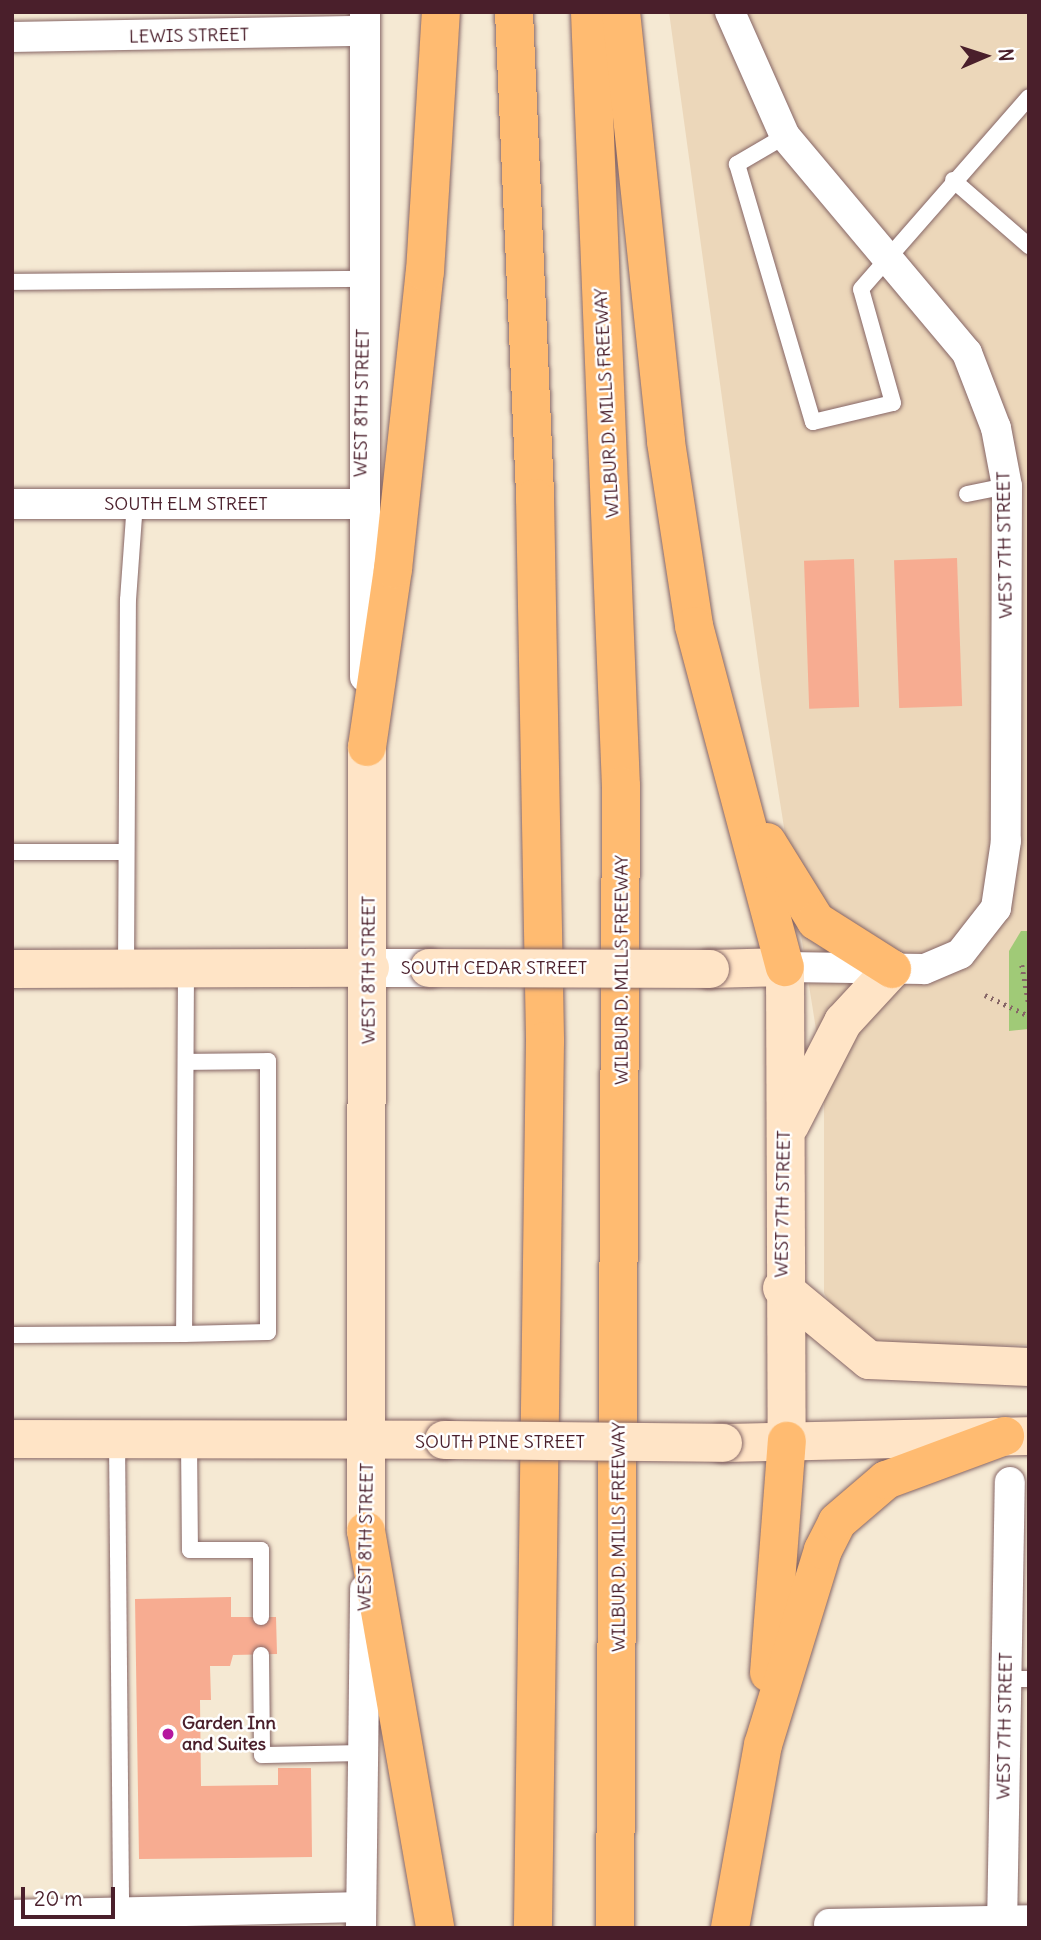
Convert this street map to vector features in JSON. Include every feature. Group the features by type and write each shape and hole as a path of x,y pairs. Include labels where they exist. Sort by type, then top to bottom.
{"highway":[{"path":"367,747 425,272 441,12"},
{"path":"514,12 535,498 545,1041 533,1928"},
{"name":"WILBUR D. MILLS FREEWAY","path":"590,12 621,786 615,1928"},
{"path":"621,12 666,442 694,626 785,967"},
{"path":"740,795 816,920 892,969"},
{"path":"763,1745 823,1550 837,1522 886,1480 1017,1436"},
{"path":"730,1928 763,1745 787,1441"},
{"path":"366,1531 435,1928"}],"main road":[{"name":"WEST 8TH STREET","path":"366,1531 370,968 367,747"},
{"name":"SOUTH CEDAR STREET","path":"429,968 785,967"},
{"name":"WEST 7TH STREET","path":"785,967 782,1288 787,1441"},
{"name":"SOUTH CEDAR STREET","path":"12,969 370,968"},
{"path":"783,1140 843,1022 892,969"},
{"path":"782,1288 869,1360 1029,1367"},
{"name":"SOUTH PINE STREET","path":"12,1439 723,1443 1017,1436"}],"street":[{"name":"WEST 7TH STREET","path":"730,12 785,136 971,360 1018,486 1006,841 996,908 960,954 924,968 892,969"},
{"name":"WEST 8TH STREET","path":"365,21 360,505 367,747"},
{"name":"LEWIS STREET","path":"12,37 365,21"},
{"name":"SOUTH ELM STREET","path":"12,503 360,505"},
{"name":"SOUTH CEDAR STREET","path":"785,967 892,969"},
{"name":"SOUTH CEDAR STREET","path":"370,968 429,968"},
{"name":"WEST 7TH STREET","path":"1010,1482 1017,1679 1011,1923"},
{"name":"WEST 8TH STREET","path":"361,1918 366,1753 366,1531"},
{"path":"12,1915 121,1921 361,1918"},
{"path":"829,1924 1011,1923"}],"lane":[{"path":"785,136 737,164 813,422 892,403 861,289 885,257 1029,97"},
{"path":"953,180 1029,246"},
{"path":"12,282 363,279"},
{"path":"968,494 1018,486"},
{"path":"126,970 125,852 135,503"},
{"path":"12,852 125,852"},
{"path":"184,1334 186,969"},
{"path":"12,1335 268,1332 268,1061 186,1062"},
{"path":"117,1440 121,1921"},
{"path":"189,1440 190,1550 261,1550 261,1617"},
{"path":"261,1655 262,1755 366,1753"}],"path":[{"path":"1022,965 1029,1005"},
{"path":"985,995 1029,1016"}],"shaded area":[{"path":"669,12 1029,12 1029,1345 903,1347 873,1339 836,1314 824,1293 824,1080 761,682"}],"green space":[{"path":"1021,931 1029,931 1029,1029 1009,1031 1009,951"}],"building":[{"path":"957,558 962,706 899,708 894,560"},
{"path":"854,559 859,707 809,709 804,561"},
{"name":"Garden Inn and Suites","path":"231,1597 231,1617 276,1617 277,1654 233,1655 230,1666 210,1666 211,1700 200,1700 201,1786 278,1785 278,1768 311,1768 312,1857 139,1859 135,1599"}],"place":[{"name":"Garden Inn and Suites","path":"168,1734"}]}
